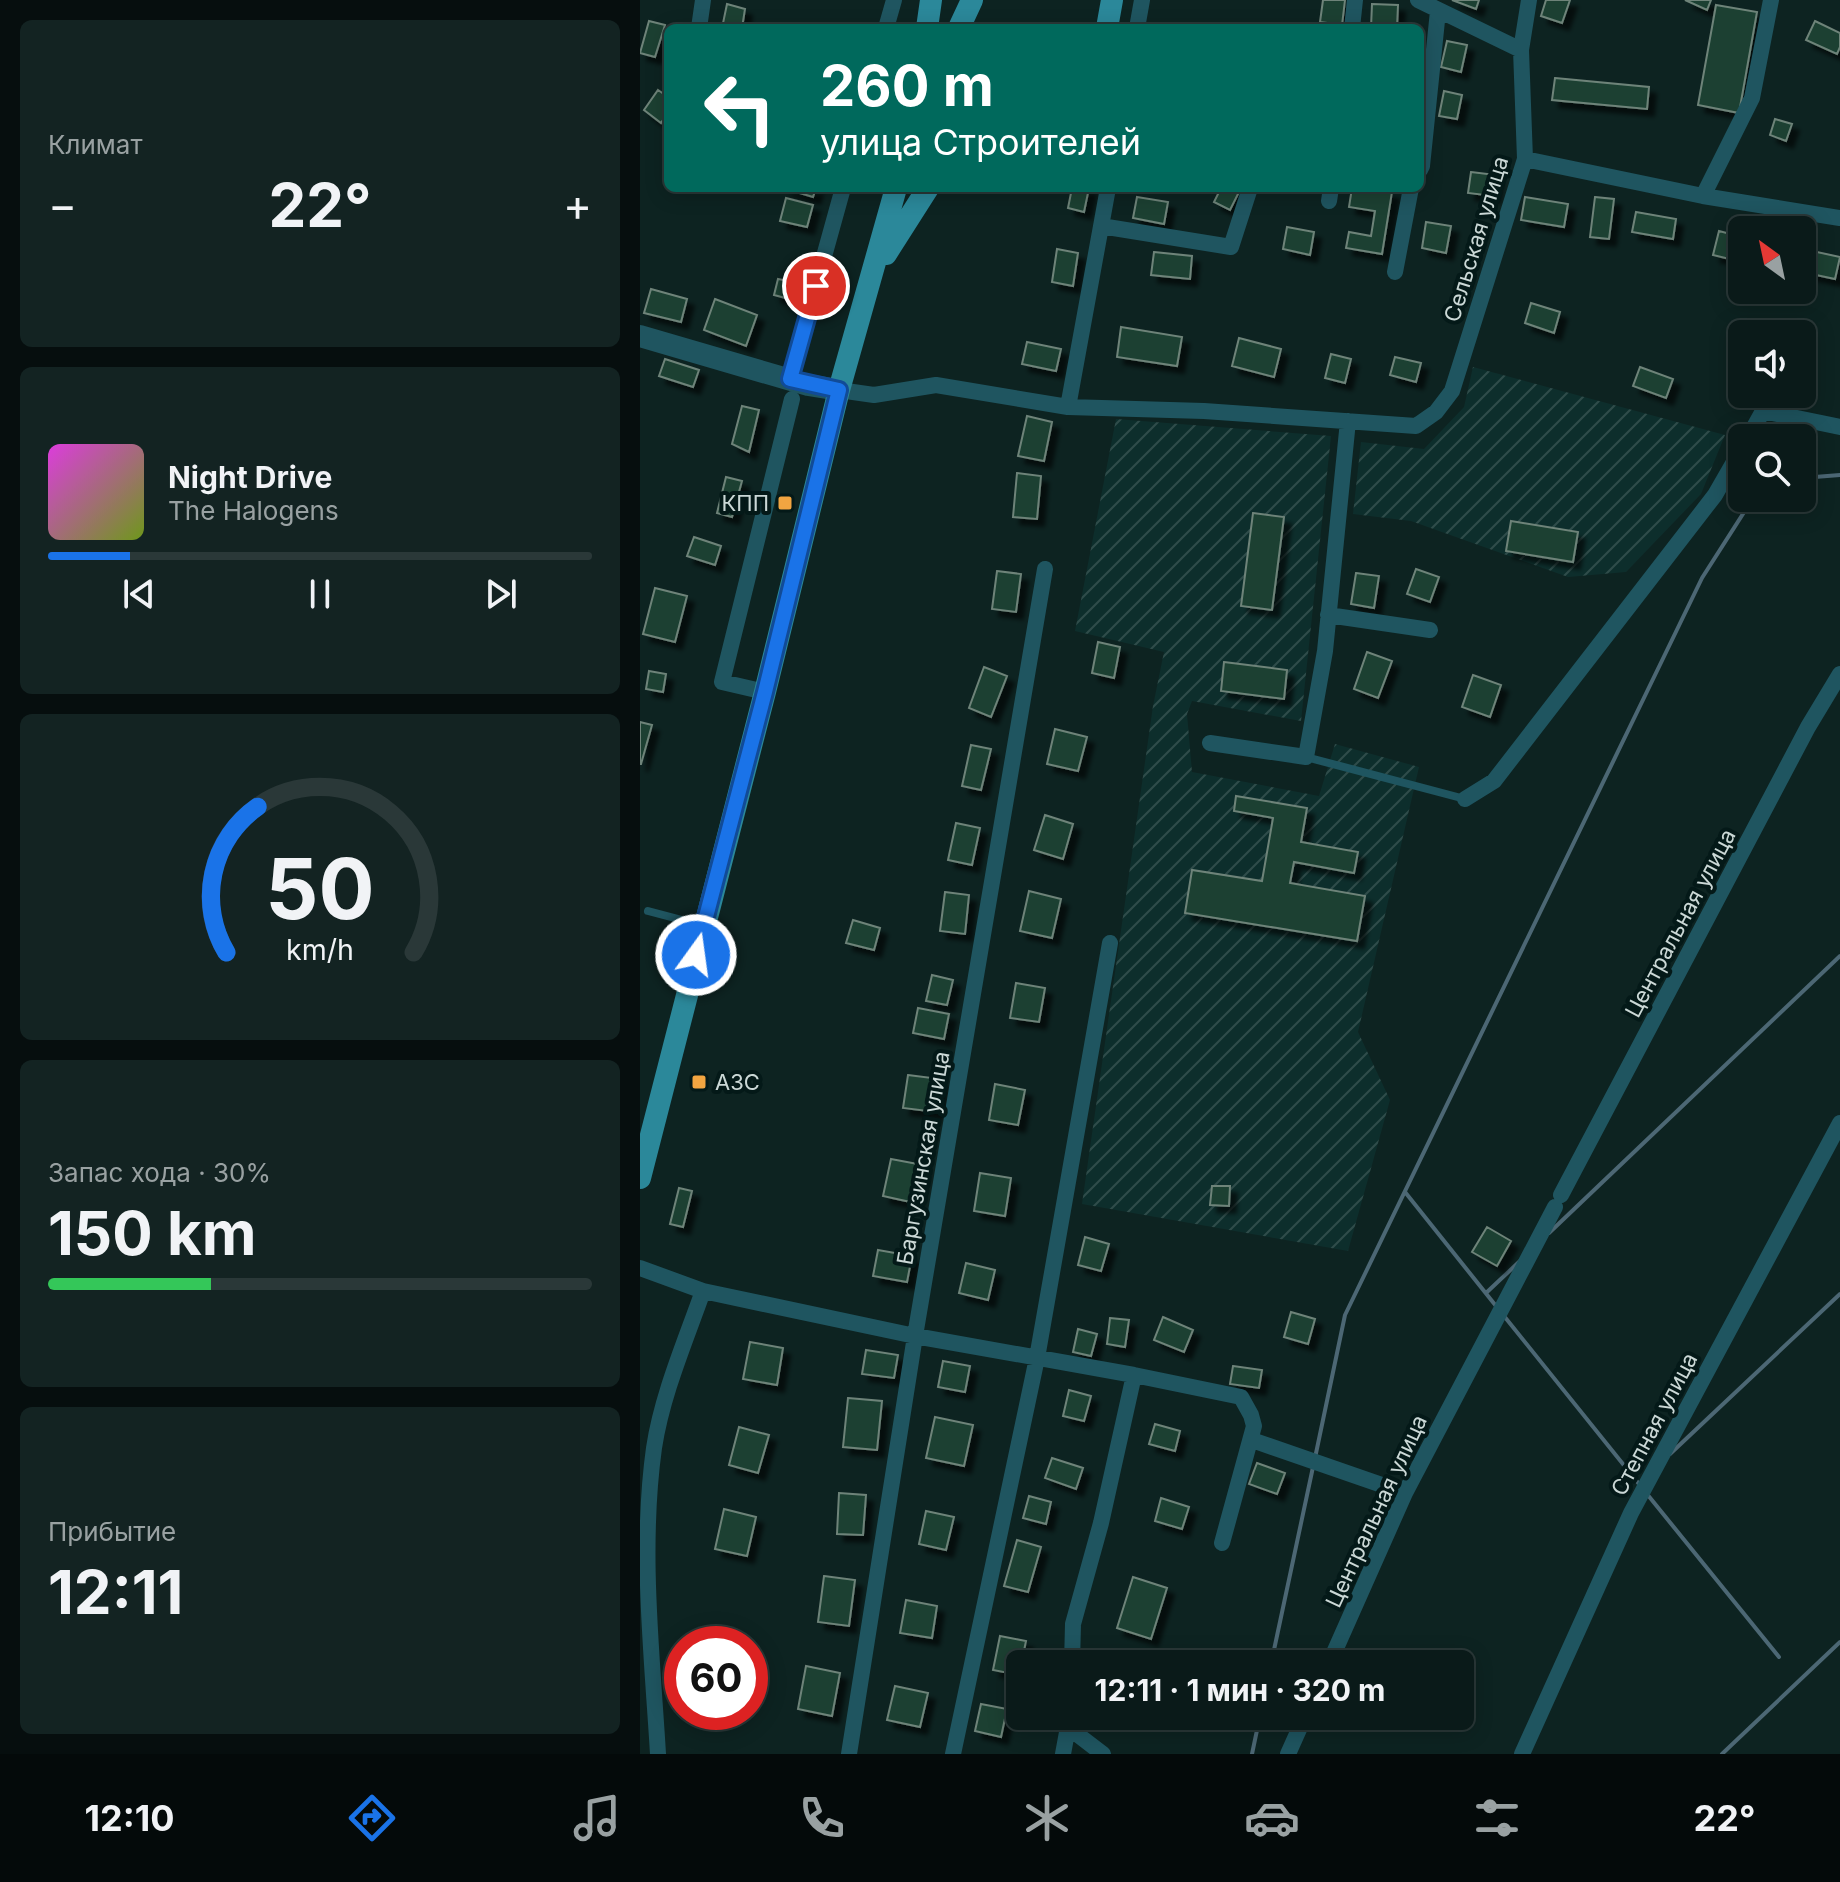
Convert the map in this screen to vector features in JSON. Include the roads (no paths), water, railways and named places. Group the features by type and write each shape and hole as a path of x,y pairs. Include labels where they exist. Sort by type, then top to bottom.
{"main road":[{"path":"928,24 931,0"},
{"path":"946,24 956,0"},
{"path":"961,24 975,0"},
{"path":"975,0 977,24"},
{"path":"1108,24 1112,0"},
{"path":"640,1178 839,390 895,192"},
{"path":"867,286 925,192"}],"street":[{"path":"700,24 703,0"},
{"path":"887,24 894,0"},
{"path":"1138,24 1142,0"},
{"path":"1352,24 1355,0"},
{"path":"1418,0 1521,50"},
{"name":"Сельская улица","path":"1348,421 1416,426 1436,412 1452,391 1525,159 1521,50 1529,0"},
{"path":"1703,196 1752,98 1771,0"},
{"path":"1424,147 1438,11"},
{"path":"1525,159 1703,196 1840,218"},
{"path":"765,692 722,682 791,389 842,192"},
{"path":"1068,407 1107,192"},
{"path":"1101,226 1231,247 1249,192"},
{"path":"1395,272 1410,192"},
{"path":"640,336 791,389 839,390 874,395 936,385 1068,407 1204,411 1348,421 1325,651 1306,757 1210,743"},
{"path":"1756,424 1763,411 1840,427"},
{"path":"1465,799 1494,781 1715,495 1728,472"},
{"name":"Баргузинская улица","path":"849,1754 915,1336 1045,569"},
{"path":"1328,615 1430,630"},
{"name":"Центральная улица","path":"1335,1650 1405,1493 1801,741 1840,674"},
{"path":"953,1754 1037,1358 1110,943"},
{"name":"Степная улица","path":"1522,1754 1631,1513 1840,1123"},
{"path":"640,1268 703,1291 915,1336 1241,1397 1254,1426 1222,1543"},
{"path":"658,1754 645,1553 653,1449 703,1291"},
{"path":"1072,1650 1073,1624 1101,1523 1134,1375"},
{"path":"1252,1440 1405,1493"},
{"path":"1063,1754 1068,1730"},
{"path":"1078,1730 1103,1754"},
{"path":"1288,1754 1299,1730"}],"lane":[{"path":"1306,757 1465,799"},
{"path":"648,911 703,926"}],"waterway":[{"path":"1816,477 1840,475"},
{"path":"1315,1458 1345,1315 1702,578 1744,512"},
{"path":"1549,1233 1840,956"},
{"path":"1405,1192 1496,1306"},
{"path":"1486,1293 1520,1261"},
{"path":"1670,1454 1840,1294"},
{"path":"1504,1316 1639,1484"},
{"path":"1274,1650 1313,1467"},
{"path":"1647,1494 1779,1657"},
{"path":"1722,1754 1840,1642"},
{"path":"1252,1754 1257,1730"}],"place":[{"name":"КПП","path":"785,503"},
{"name":"АЗС","path":"699,1082"}]}
